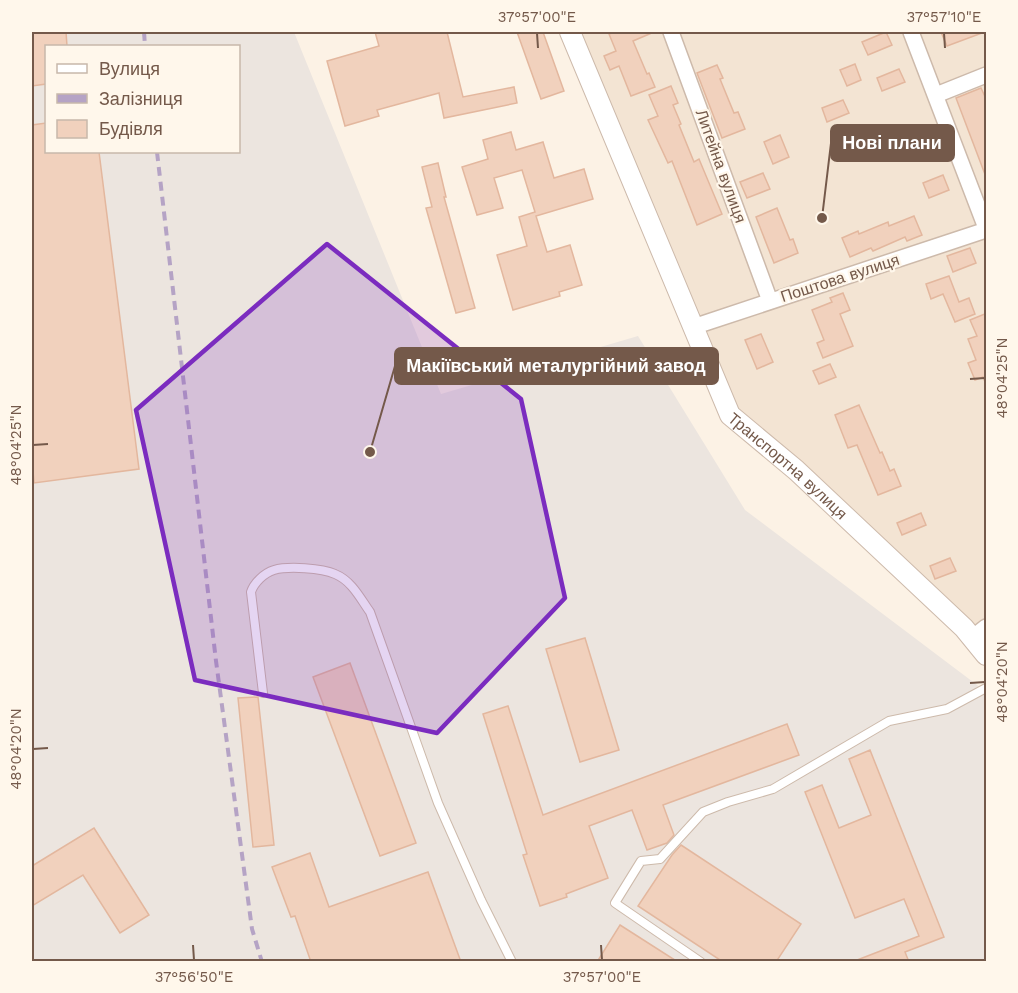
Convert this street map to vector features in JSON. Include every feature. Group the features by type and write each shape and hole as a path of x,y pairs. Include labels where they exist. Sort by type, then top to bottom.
{"street":[{"name":"Транспортна вулиця","path":"570,32 730,415 796,470 964,628 979,632 987,655"},
{"name":"Литейна вулиця","path":"671,32 770,301"},
{"path":"911,32 987,229"},
{"path":"936,95 987,75"},
{"name":"Поштова вулиця","path":"693,327 987,229"}],"lane":[{"path":"263,693 251,592 254,584 273,570 304,568 335,573 351,585 370,612 438,803 512,962"},
{"path":"701,962 615,903 641,861 660,860 703,812 773,789 889,721 947,709 987,688"}],"highlighted area":[{"path":"327,244 521,399 565,598 437,733 195,680 136,410"}],"shaded area":[{"path":"32,32 294,32 441,394 638,336 745,510 986,694 986,961 32,961"},
{"path":"579,32 986,32 986,640 972,622 735,405"}],"building":[{"path":"32,32 66,32 67,45 45,45 45,84 32,86"},
{"path":"375,32 447,32 463,97 514,87 517,103 444,118 439,93 377,110 379,116 345,126 327,61 379,46"},
{"path":"517,32 543,32 564,91 541,99"},
{"path":"654,32 633,41 655,87 631,96 619,66 610,70 604,56 616,51 609,34"},
{"path":"886,32 892,45 868,55 862,42"},
{"path":"941,32 982,32 982,33 947,46"},
{"path":"855,64 861,80 847,86 840,70"},
{"path":"717,65 723,78 720,79 734,113 738,112 745,129 722,138 697,73"},
{"path":"899,69 905,82 882,91 877,78"},
{"path":"671,86 678,103 673,105 681,124 679,125 694,162 699,159 722,214 697,225 672,161 668,163 648,120 658,116 649,95"},
{"path":"981,88 987,101 986,177 956,98"},
{"path":"843,100 849,113 827,122 822,108"},
{"path":"45,123 45,153 99,153 139,469 34,483 32,459 32,125"},
{"path":"511,132 516,150 543,142 554,178 584,169 593,199 536,216 547,252 570,245 582,285 559,292 560,296 513,310 497,255 527,246 519,217 535,212 522,170 494,178 503,208 477,215 462,167 488,159 483,140"},
{"path":"780,135 789,157 773,164 764,142"},
{"path":"438,163 446,197 444,197 475,308 456,313 426,208 432,207 422,167"},
{"path":"763,173 770,189 747,198 740,182"},
{"path":"943,175 949,190 929,198 923,183"},
{"path":"777,208 798,253 774,263 756,217"},
{"path":"914,216 922,235 907,241 905,237 873,251 871,248 850,257 842,238 858,231 859,234 888,222 889,226"},
{"path":"970,248 976,263 953,272 947,256"},
{"path":"949,276 959,302 969,298 975,314 955,322 943,294 931,299 926,284"},
{"path":"843,293 850,310 840,314 853,346 823,358 817,343 824,340 812,310 832,302 830,298"},
{"path":"987,313 986,384 983,377 975,380 968,363 976,360 968,339 977,336 970,320"},
{"path":"761,334 773,362 757,369 745,340"},
{"path":"830,364 836,377 819,384 813,371"},
{"path":"859,405 880,453 882,452 890,471 894,469 901,486 878,495 857,445 848,448 835,415"},
{"path":"921,513 926,525 902,535 897,523"},
{"path":"950,558 956,571 935,579 930,566"},
{"path":"585,638 619,750 580,762 546,649"},
{"path":"350,663 416,843 380,856 313,677"},
{"path":"258,697 274,845 253,847 238,698"},
{"path":"508,706 543,815 787,724 799,755 663,805 674,835 667,843 647,850 632,810 589,826 608,878 566,894 567,897 540,906 523,855 527,854 483,714"},
{"path":"870,750 944,937 905,952 909,962 852,962 919,936 904,899 855,918 805,792 822,785 839,828 871,815 849,759"},
{"path":"94,828 149,915 120,933 83,875 32,906 32,866"},
{"path":"681,845 801,924 776,962 723,962 638,906"},
{"path":"310,853 329,907 428,872 461,962 311,962 295,916 291,917 272,867"},
{"path":"620,925 678,962 597,962"}],"railway":[{"path":"144,32 145,45"},
{"path":"157,153 216,661 252,929 262,962"}],"place":[{"name":"Нові плани","path":"822,218"},
{"name":"Макіївський металургійний завод","path":"370,452"}]}
